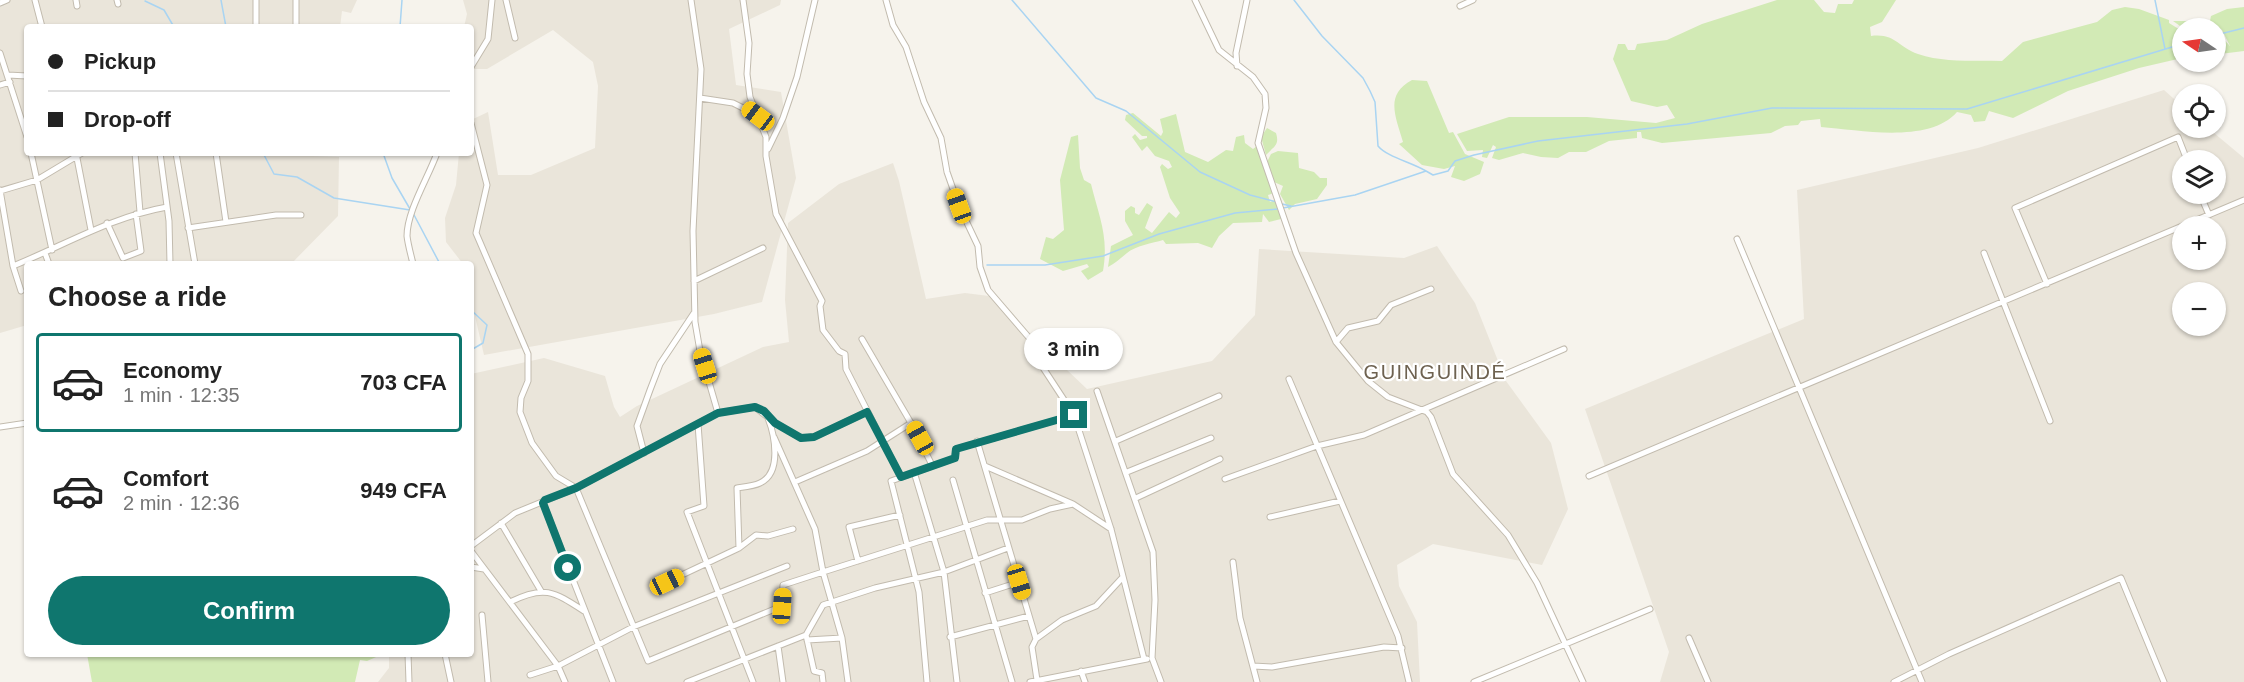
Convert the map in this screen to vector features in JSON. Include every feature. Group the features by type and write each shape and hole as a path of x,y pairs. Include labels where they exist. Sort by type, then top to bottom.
{"street":[{"path":"0,3 7,0"},
{"path":"35,0 41,24"},
{"path":"256,0 256,24"},
{"path":"296,0 296,24"},
{"path":"474,62 488,39 492,0"},
{"path":"506,0 514,38"},
{"path":"691,0 701,69 696,141 695,311 700,351 718,413"},
{"path":"743,0 749,43 747,80 751,104 766,137 766,156 776,214 822,301 822,329 839,351 845,354 846,369 901,477"},
{"path":"766,156 785,113 815,0"},
{"path":"886,0 893,25 906,48 924,102 941,138 948,177 978,246 980,267 988,290 1031,340 1036,357 1074,415 1111,529 1144,659"},
{"path":"1195,0 1219,50 1253,77 1264,94 1266,108 1258,143 1296,253 1336,342 1368,381 1388,397 1431,417 1453,474 1508,535 1537,583 1582,682"},
{"path":"1237,66 1236,53 1247,0"},
{"path":"1460,6 1473,0"},
{"path":"0,53 24,127"},
{"path":"8,75 24,76"},
{"path":"0,85 10,82"},
{"path":"700,98 733,103 758,116"},
{"path":"474,135 487,185 476,233 528,354 528,381 521,398 520,412 532,443 556,476 576,488 648,661 782,606 783,585 966,527 1001,519 1022,520 1050,509 1073,504"},
{"path":"2046,284 2015,208 2178,137 2183,150"},
{"path":"32,156 52,250"},
{"path":"21,291 13,266 0,191 37,180 75,156"},
{"path":"78,156 91,230"},
{"path":"108,223 123,258 141,251 135,156"},
{"path":"160,156 167,207 170,261"},
{"path":"176,156 194,261"},
{"path":"216,156 226,222"},
{"path":"412,261 407,236 411,210 426,182 436,156"},
{"path":"1589,476 2244,200"},
{"path":"2204,204 2209,215"},
{"path":"25,261 108,223 167,207"},
{"path":"188,228 276,215 301,215"},
{"path":"0,235 7,233"},
{"path":"1737,239 1923,682"},
{"path":"694,282 763,248"},
{"path":"45,253 48,261"},
{"path":"1984,253 2050,421"},
{"path":"13,266 24,262"},
{"path":"1336,342 1348,328 1378,321 1391,305 1431,289"},
{"path":"644,453 637,426 660,364 695,311"},
{"path":"862,339 911,423 932,465"},
{"path":"1225,479 1317,446 1364,435 1564,349"},
{"path":"1289,379 1402,648 1409,682"},
{"path":"1098,391 1153,552 1155,600 1152,658 1161,682"},
{"path":"1116,441 1219,396"},
{"path":"474,544 515,513 576,488 718,413 749,406 766,414 775,423 801,438 814,437 867,412"},
{"path":"766,414 815,529 823,572 842,638 848,682"},
{"path":"922,682 927,682 915,578 891,481 955,458 956,449 977,441 1074,415"},
{"path":"0,427 24,423"},
{"path":"795,482 867,451 911,423"},
{"path":"698,424 704,506 687,512 753,682"},
{"path":"739,548 737,488 761,483 771,472 775,451 774,436"},
{"path":"1127,472 1211,438"},
{"path":"977,441 1036,639"},
{"path":"1136,498 1220,459"},
{"path":"985,466 1073,504 1111,529"},
{"path":"914,472 944,572 957,682"},
{"path":"952,480 1012,682"},
{"path":"1270,517 1340,501"},
{"path":"543,503 613,682"},
{"path":"858,561 849,527 900,515"},
{"path":"501,523 541,591"},
{"path":"667,582 739,548 756,535 768,536 793,529"},
{"path":"823,682 822,673 814,671 807,637 823,605 915,578 944,572 1008,548"},
{"path":"474,555 558,666 565,682"},
{"path":"1233,562 1240,618 1257,682"},
{"path":"530,675 558,666 633,627 787,566"},
{"path":"474,567 484,568"},
{"path":"1037,680 1032,646 1036,639 1062,620 1096,606 1123,577"},
{"path":"1894,682 1918,672 1949,654 2121,578 2164,682"},
{"path":"985,592 1019,582"},
{"path":"510,602 534,591 541,591 553,593 585,612"},
{"path":"1474,682 1650,609"},
{"path":"482,615 488,682"},
{"path":"950,637 1029,616"},
{"path":"687,682 807,637 842,638"},
{"path":"1689,638 1708,682"},
{"path":"776,682 783,680 778,646"},
{"path":"1253,666 1272,667 1384,647 1402,648"},
{"path":"408,657 409,682"},
{"path":"446,657 451,682"},
{"path":"1030,682 1152,658"},
{"path":"1081,671 1085,682"}],"shaded area":[{"path":"0,0 357,0 351,13 342,11 340,24 24,24 24,156 339,157 338,216 294,261 24,261 24,326 0,333"},
{"path":"463,0 781,0 780,5 729,29 736,85 781,92 796,178 762,302 714,314 484,355 474,312 474,261 461,261 446,242 445,218 456,185 459,156 474,156 474,119 488,112 498,175 531,175 595,148 598,86 593,62 553,30 487,69 474,69 474,24 465,24 467,14"},
{"path":"2164,90 2172,97 2172,138 2220,138 2244,158 2244,682 1660,682 1669,652 1585,409 1804,319 1797,190 1978,148"},
{"path":"893,163 926,299 965,293 989,296 1087,389 1212,361 1255,315 1259,249 1404,258 1437,246 1475,303 1506,381 1551,443 1568,509 1542,565 1433,544 1397,565 1399,586 1417,622 1420,682 378,682 389,668 389,657 474,657 474,373 544,358 605,376 614,407 620,417 637,406 763,347 789,342 785,300 788,223 839,184"}],"green space":[{"path":"1777,0 1814,0 1824,12 1835,13 1838,4 1852,4 1854,0 1896,0 1882,22 1870,27 1871,36 1886,37 1918,54 1938,59 2002,61 2023,42 2097,22 2112,10 2125,7 2139,9 2169,20 2172,25 2172,60 2139,68 2068,91 2013,118 1989,111 1985,121 1974,122 1971,115 1957,112 1945,122 1912,132 1874,132 1821,127 1820,119 1801,121 1798,125 1785,126 1771,133 1662,143 1642,138 1641,132 1637,132 1637,138 1609,141 1586,152 1569,152 1558,158 1523,153 1499,160 1492,158 1496,147 1493,145 1487,158 1482,157 1483,150 1467,151 1457,134 1509,117 1587,117 1656,123 1675,118 1667,105 1657,107 1631,101 1613,59 1618,44 1625,44 1628,50 1635,50 1637,44 1667,40 1702,24"},
{"path":"2244,7 2244,51 2226,53 2226,42 2230,46 2226,38 2226,18 2211,18 2227,9"},
{"path":"1412,80 1427,81 1449,133 1453,132 1465,154 1484,162 1480,174 1464,181 1451,177 1455,166 1444,169 1422,165 1399,144 1403,142 1395,115 1395,100 1403,86"},
{"path":"1133,113 1161,136 1163,132 1160,119 1176,114 1185,152 1208,162 1226,150 1233,151 1236,137 1244,135 1245,143 1253,149 1257,146 1274,193 1268,195 1270,202 1276,200 1281,219 1269,222 1263,214 1262,222 1233,223 1219,236 1212,248 1198,243 1166,244 1163,240 1130,251 1108,267 1111,246 1133,235 1125,221 1125,211 1131,206 1139,215 1147,203 1153,207 1145,228 1152,233 1169,212 1176,218 1180,213 1170,198 1160,167 1162,164 1168,169 1172,167 1169,161 1155,156 1147,146 1142,151 1132,137 1135,134 1140,140 1147,136 1142,136 1125,120 1126,115"},
{"path":"1267,128 1276,133 1277,141 1266,155 1261,137"},
{"path":"1078,135 1080,168 1084,180 1091,184 1105,247 1103,271 1088,280 1081,271 1089,267 1087,264 1063,271 1040,259 1046,237 1053,239 1064,230 1060,180 1071,137"},
{"path":"1278,151 1298,153 1299,168 1314,172 1320,178 1327,178 1327,185 1317,199 1295,204 1289,210 1280,194 1283,186 1274,182 1267,162 1271,154"},
{"path":"88,657 376,657 367,661 360,660 355,682 92,682"}],"waterway":[{"path":"221,0 225,24"},
{"path":"400,24 402,0"},
{"path":"1012,0 1096,98 1126,111 1200,172 1250,195 1277,202"},
{"path":"1294,0 1322,36 1363,78 1375,102 1378,146 1387,153 1426,171"},
{"path":"2155,0 2165,49"},
{"path":"145,1 164,10 172,24"},
{"path":"2226,32 2244,28"},
{"path":"1283,208 1355,195 1426,171 1433,175 1448,171 1455,161 1538,141 1687,124 1772,108 1967,109 2172,47"},
{"path":"265,156 274,174 297,177 334,198 410,210"},
{"path":"384,156 392,178 410,209"},
{"path":"1282,204 1291,206"},
{"path":"987,265 1045,265 1103,256 1159,234 1235,213 1278,209"},
{"path":"413,213 438,261"},
{"path":"474,313 487,325 483,343 474,348"}],"district":[{"name":"GUINGUINDÉ","path":"1435,372"}],"route":[{"path":"568,568 543,503 545,500 576,488 718,413 749,406 755,407 764,411 775,423 801,438 814,437 867,412 901,477 955,458 956,449 977,441 1074,415"}]}
